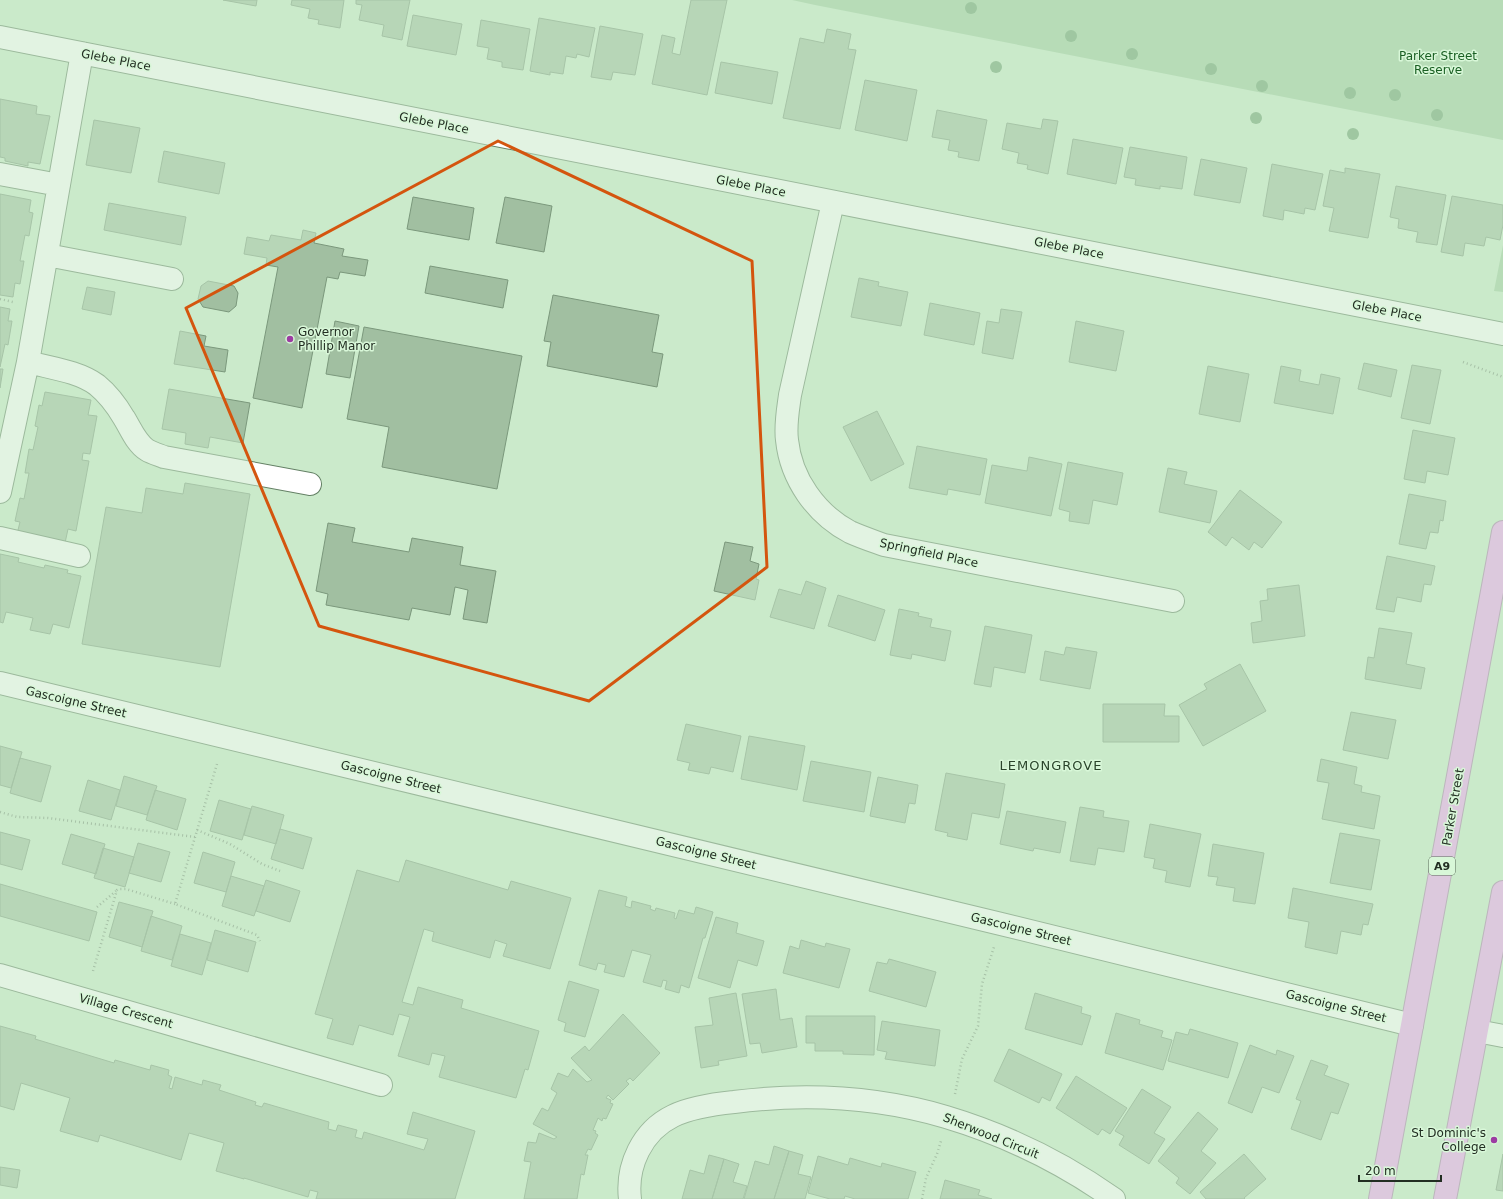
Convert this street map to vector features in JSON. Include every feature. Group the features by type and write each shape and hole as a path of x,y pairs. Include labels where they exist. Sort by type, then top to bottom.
{"highway":[{"name":"Parker Street","path":"1380,1199 1503,532"},
{"path":"1444,1199 1503,892"}],"street":[{"name":"Glebe Place","path":"0,37 1503,334"},
{"path":"0,492 28,362 82,53"},
{"path":"0,174 59,185"},
{"name":"Springfield Place","path":"833,202 790,395 786,424 787,441 794,470 811,500 834,521 850,532 884,545 1172,601"},
{"path":"46,255 172,279"},
{"path":"28,362 84,378 97,385 111,399 139,442 146,450 155,454 164,457 310,484"},
{"path":"0,538 79,556"},
{"name":"Gascoigne Street","path":"0,683 1001,924 1412,1025"},
{"name":"Village Crescent","path":"0,975 381,1085"},
{"path":"1477,1031 1503,1036"},
{"name":"Sherwood Circuit","path":"630,1199 630,1174 638,1150 645,1139 662,1122 688,1110 720,1104 747,1100 800,1097 857,1100 926,1112 948,1118 977,1128 1043,1156 1114,1199"}],"path":[{"path":"1463,362 1503,377"},
{"path":"175,904 217,764"},
{"path":"0,812 17,817 48,818 195,837"},
{"path":"197,830 230,844 262,864 280,871"},
{"path":"97,906 117,890 126,889 175,904 257,935 260,941"},
{"path":"93,971 117,890"},
{"path":"922,1199 926,1178 937,1154 948,1118 962,1059 978,1026 982,984 1001,924"}],"highlighted area":[{"path":"498,141 752,261 767,567 589,701 319,626 186,308"}],"green space":[{"name":"Parker Street Reserve","path":"792,0 1503,0 1503,140 815,5"},
{"path":"1503,245 1503,292 1494,291"}],"building":[{"path":"223,0 257,0 256,6"},
{"path":"292,0 344,0 340,28 318,24 319,20 308,18 310,9 291,5"},
{"path":"356,0 410,0 402,40 382,36 384,25 359,20 362,5 356,4"},
{"path":"691,0 727,0 707,95 652,84 662,35 675,38 672,53 680,55"},
{"path":"413,15 462,24 456,55 407,46"},
{"path":"539,18 595,28 589,57 577,54 576,58 566,56 563,74 550,72 550,75 530,71"},
{"path":"481,20 530,29 523,70 502,67 502,62 487,59 489,48 477,46"},
{"path":"600,26 643,34 635,75 613,72 611,80 591,77"},
{"path":"827,29 851,34 848,49 856,50 840,129 783,118 800,38 824,43"},
{"path":"721,62 778,72 772,104 715,93"},
{"path":"865,80 917,90 907,141 855,130"},
{"path":"0,99 37,106 36,114 50,116 40,164 28,162 28,166 5,161 5,158 0,157"},
{"path":"937,110 987,120 979,161 958,157 959,152 948,150 950,140 932,137"},
{"path":"1043,119 1058,121 1048,174 1027,169 1028,165 1017,163 1019,153 1002,149 1007,123 1041,129"},
{"path":"94,120 140,128 131,173 86,165"},
{"path":"1073,139 1123,148 1116,184 1067,174"},
{"path":"1130,147 1187,157 1182,189 1160,186 1160,189 1135,185 1136,179 1124,177"},
{"path":"164,151 225,163 219,194 158,182"},
{"path":"1201,159 1247,168 1240,203 1194,195"},
{"path":"1272,164 1323,174 1315,210 1305,208 1304,214 1284,210 1283,220 1263,216"},
{"path":"1345,168 1380,174 1368,238 1329,231 1334,208 1323,206 1330,170 1345,173"},
{"path":"1396,186 1446,195 1437,245 1416,242 1418,232 1398,228 1399,219 1390,217"},
{"path":"0,194 31,200 29,212 33,213 29,236 25,235 20,261 24,261 20,284 15,283 13,297 0,295"},
{"path":"1452,196 1503,205 1503,225 1500,240 1486,237 1484,246 1465,243 1463,256 1441,252"},
{"path":"413,197 474,208 469,240 407,229"},
{"path":"505,197 552,206 544,252 496,243"},
{"path":"109,203 186,217 181,245 104,230"},
{"name":"Governor Phillip Manor","path":"303,230 316,233 314,243 344,249 342,256 368,260 365,276 340,272 338,279 327,277 302,408 253,398 278,267 266,265 267,258 244,254 247,237 269,241 271,235 301,240"},
{"path":"430,266 508,280 503,308 425,293"},
{"path":"859,278 879,282 878,286 908,292 901,326 851,317"},
{"path":"208,281 234,286 238,293 236,306 229,312 203,307 198,299 201,286"},
{"path":"87,287 115,292 111,315 82,309"},
{"path":"553,295 659,315 652,352 663,354 657,387 547,366 551,342 544,341"},
{"path":"930,303 980,313 974,345 924,335"},
{"path":"0,307 10,309 8,321 12,321 8,345 5,344 0,367"},
{"path":"1001,309 1022,312 1013,359 982,353 987,321 999,323"},
{"path":"335,321 359,326 350,378 326,374"},
{"path":"1076,321 1124,331 1116,371 1069,362"},
{"path":"364,327 522,356 497,489 382,467 389,427 347,419"},
{"path":"180,331 206,336 204,346 228,350 225,372 174,364"},
{"path":"1364,363 1397,370 1391,397 1358,389"},
{"path":"1412,365 1441,370 1430,424 1401,418"},
{"path":"1208,366 1249,374 1240,422 1199,414"},
{"path":"1281,366 1301,370 1299,381 1319,385 1321,374 1340,378 1333,414 1274,403"},
{"path":"0,369 3,369 0,388"},
{"path":"169,389 250,403 243,443 210,437 208,448 185,444 186,433 162,429"},
{"path":"45,392 91,400 88,415 97,416 90,454 83,453 82,460 89,461 76,531 68,529 65,543 17,534 20,522 15,521 20,498 24,499 29,473 25,473 29,449 33,450 38,427 35,426 39,405 42,406"},
{"path":"877,411 904,464 871,481 843,427"},
{"path":"1413,430 1455,438 1448,475 1427,471 1425,483 1404,479"},
{"path":"917,446 987,459 980,495 948,489 947,495 909,488"},
{"path":"1029,457 1062,464 1051,516 985,503 992,465 1027,471"},
{"path":"1068,462 1123,473 1117,505 1093,500 1089,524 1069,521 1070,512 1059,509"},
{"path":"1168,468 1187,472 1184,484 1217,491 1210,523 1159,512"},
{"path":"185,483 250,494 220,667 82,644 106,507 142,513 146,488 183,494"},
{"path":"1240,490 1282,522 1262,548 1254,542 1249,550 1232,537 1226,546 1208,532"},
{"path":"1409,494 1446,501 1443,521 1440,520 1438,533 1430,532 1426,549 1399,544"},
{"path":"328,523 355,528 352,542 409,552 412,538 463,547 460,565 496,571 487,623 463,619 468,590 455,587 450,615 412,608 409,620 326,605 328,594 316,591"},
{"path":"725,542 753,547 750,561 759,564 756,579 759,580 755,600 714,591"},
{"path":"0,554 19,558 18,562 44,568 45,565 68,570 67,573 81,576 69,628 53,624 50,634 30,630 33,618 6,612 3,623 0,622"},
{"path":"1387,556 1435,566 1431,585 1424,584 1421,602 1397,597 1394,612 1376,609"},
{"path":"806,581 826,588 814,629 770,617 779,589 801,595"},
{"path":"1299,585 1305,636 1253,643 1251,623 1262,621 1260,601 1268,600 1267,589"},
{"path":"838,595 885,610 875,641 828,626"},
{"path":"899,609 919,613 918,616 932,619 930,627 951,631 945,661 912,654 911,659 890,655"},
{"path":"985,626 1032,635 1025,673 994,667 991,687 974,684"},
{"path":"1379,628 1412,633 1406,664 1425,668 1421,689 1365,679 1368,657 1374,658"},
{"path":"1066,647 1097,652 1090,689 1040,680 1045,651 1064,655"},
{"path":"1240,664 1266,711 1203,746 1179,705 1207,689 1204,684"},
{"path":"1103,704 1165,704 1164,716 1179,716 1179,742 1103,742"},
{"path":"1351,712 1396,720 1388,759 1343,750"},
{"path":"686,724 741,736 733,772 711,767 709,774 688,770 690,763 677,760"},
{"path":"749,736 805,746 797,790 741,779"},
{"path":"0,746 22,752 11,788 0,785"},
{"path":"20,758 51,766 41,802 10,793"},
{"path":"1321,759 1357,767 1354,784 1362,786 1361,792 1380,796 1374,829 1322,819 1329,783 1317,781"},
{"path":"811,761 871,772 864,812 803,801"},
{"path":"946,773 1005,784 999,818 972,813 967,840 947,836 948,833 935,830"},
{"path":"124,776 157,786 147,815 116,806"},
{"path":"878,777 918,785 915,804 909,803 905,823 870,816"},
{"path":"88,780 120,790 111,820 79,811"},
{"path":"155,790 186,799 177,830 146,820"},
{"path":"219,800 251,809 242,840 210,831"},
{"path":"252,806 284,815 276,844 244,835"},
{"path":"1080,807 1104,811 1103,817 1129,821 1124,852 1098,848 1095,865 1070,861"},
{"path":"1007,811 1066,822 1060,853 1034,848 1033,851 1000,844"},
{"path":"1150,824 1201,834 1190,887 1165,882 1167,871 1153,868 1155,859 1144,857"},
{"path":"280,829 312,838 303,869 271,859"},
{"path":"0,832 30,840 22,870 0,864"},
{"path":"1340,833 1380,840 1371,890 1330,883"},
{"path":"71,834 105,844 96,874 62,864"},
{"path":"138,843 170,852 161,882 129,873"},
{"path":"1213,844 1264,853 1255,904 1233,901 1235,888 1216,885 1218,877 1208,876"},
{"path":"103,848 134,857 125,887 94,878"},
{"path":"203,852 235,862 226,892 194,883"},
{"path":"406,860 508,890 511,881 571,898 550,969 503,956 507,944 495,940 490,958 432,941 434,932 424,929 402,1002 413,1005 418,987 463,1000 461,1008 539,1031 528,1070 525,1069 516,1098 439,1077 445,1056 432,1053 429,1065 398,1056 410,1017 399,1014 393,1035 359,1025 353,1045 327,1038 333,1019 315,1014 357,870 399,882"},
{"path":"231,876 264,886 254,916 222,906"},
{"path":"266,880 300,891 290,922 256,911"},
{"path":"0,884 97,912 89,941 0,916"},
{"path":"1293,888 1373,904 1368,925 1363,924 1361,935 1341,931 1337,954 1305,947 1309,922 1288,918"},
{"path":"599,890 627,897 625,906 631,908 632,901 651,906 650,909 655,911 656,908 675,913 674,918 676,919 679,910 694,914 696,907 713,912 705,938 703,938 689,988 681,985 679,993 665,989 667,981 663,980 661,987 643,982 651,955 632,950 624,977 604,972 606,965 598,963 596,970 579,965"},
{"path":"119,902 153,911 142,947 109,937"},
{"path":"151,916 182,926 172,960 141,951"},
{"path":"716,917 738,923 736,933 764,941 757,966 738,960 730,988 698,978"},
{"path":"215,930 256,942 248,972 207,960"},
{"path":"180,934 211,943 202,975 171,966"},
{"path":"801,940 825,947 826,943 850,949 839,988 783,973 790,946 799,949"},
{"path":"889,959 936,972 926,1007 869,991 877,962 887,964"},
{"path":"569,981 599,990 585,1037 564,1031 566,1023 558,1020"},
{"path":"776,989 780,1020 792,1018 797,1047 762,1053 760,1043 750,1044 742,994"},
{"path":"736,993 747,1056 718,1061 719,1065 701,1068 695,1027 713,1025 709,998"},
{"path":"1035,993 1082,1007 1081,1013 1091,1016 1082,1045 1025,1029"},
{"path":"1116,1013 1140,1020 1139,1024 1163,1031 1161,1037 1172,1040 1163,1070 1105,1053"},
{"path":"623,1014 660,1053 633,1081 630,1078 626,1081 629,1084 613,1100 608,1095 606,1098 611,1100 610,1103 613,1104 606,1119 603,1118 602,1121 598,1118 593,1130 596,1131 595,1133 598,1135 591,1150 588,1149 585,1155 588,1155 584,1175 581,1174 577,1199 524,1199 531,1162 524,1161 528,1142 536,1143 539,1133 554,1139 557,1137 533,1124 542,1108 548,1111 557,1093 551,1089 558,1073 568,1077 573,1069 587,1082 592,1080 571,1058 585,1046 589,1051"},
{"path":"806,1016 875,1016 874,1055 843,1054 843,1051 815,1051 815,1043 806,1043"},
{"path":"882,1021 940,1030 935,1066 885,1059 887,1052 877,1050"},
{"path":"0,1026 36,1036 35,1039 114,1063 115,1060 150,1070 151,1065 169,1070 168,1075 172,1077 169,1088 172,1089 175,1077 202,1085 203,1080 221,1085 219,1090 256,1102 255,1105 262,1107 264,1103 329,1122 328,1129 336,1131 338,1125 357,1130 355,1137 362,1139 364,1132 424,1150 428,1139 407,1134 413,1112 475,1131 455,1199 316,1199 318,1192 310,1190 308,1197 216,1171 224,1143 189,1133 181,1160 100,1135 98,1142 60,1131 70,1098 21,1083 14,1110 0,1106"},
{"path":"1190,1029 1238,1043 1228,1078 1168,1061 1176,1032 1188,1035"},
{"path":"1250,1045 1276,1055 1277,1050 1294,1056 1279,1093 1262,1087 1252,1113 1228,1103"},
{"path":"1009,1049 1062,1074 1050,1101 1042,1097 1039,1103 994,1081"},
{"path":"1311,1060 1328,1066 1324,1075 1349,1084 1338,1114 1331,1112 1321,1140 1291,1129 1301,1101 1296,1099"},
{"path":"1076,1076 1127,1108 1110,1134 1102,1129 1098,1135 1056,1108"},
{"path":"1142,1089 1171,1107 1154,1133 1165,1139 1149,1164 1119,1145 1124,1136 1115,1131"},
{"path":"1198,1112 1218,1129 1201,1151 1216,1163 1190,1194 1176,1183 1179,1178 1158,1161"},
{"path":"774,1146 789,1151 774,1199 744,1199 755,1161 769,1165"},
{"path":"789,1151 803,1155 798,1174 811,1177 805,1199 774,1199"},
{"path":"1244,1154 1266,1179 1244,1198 1245,1199 1206,1199 1200,1192"},
{"path":"1503,1154 1503,1191 1496,1190"},
{"path":"709,1155 724,1159 712,1199 682,1199 690,1170 704,1174"},
{"path":"818,1156 848,1165 850,1158 881,1167 882,1163 916,1172 908,1199 855,1199 845,1196 844,1199 830,1199 808,1193"},
{"path":"724,1159 739,1164 733,1182 747,1186 743,1199 712,1199"},
{"path":"0,1167 20,1170 17,1188 0,1185"},
{"path":"945,1180 980,1190 978,1195 992,1199 940,1199"}],"place":[{"name":"Governor Phillip Manor","path":"290,339"},
{"name":"St Dominic's College","path":"1494,1140"}],"district":[{"name":"LEMONGROVE","path":"1051,765"}]}
